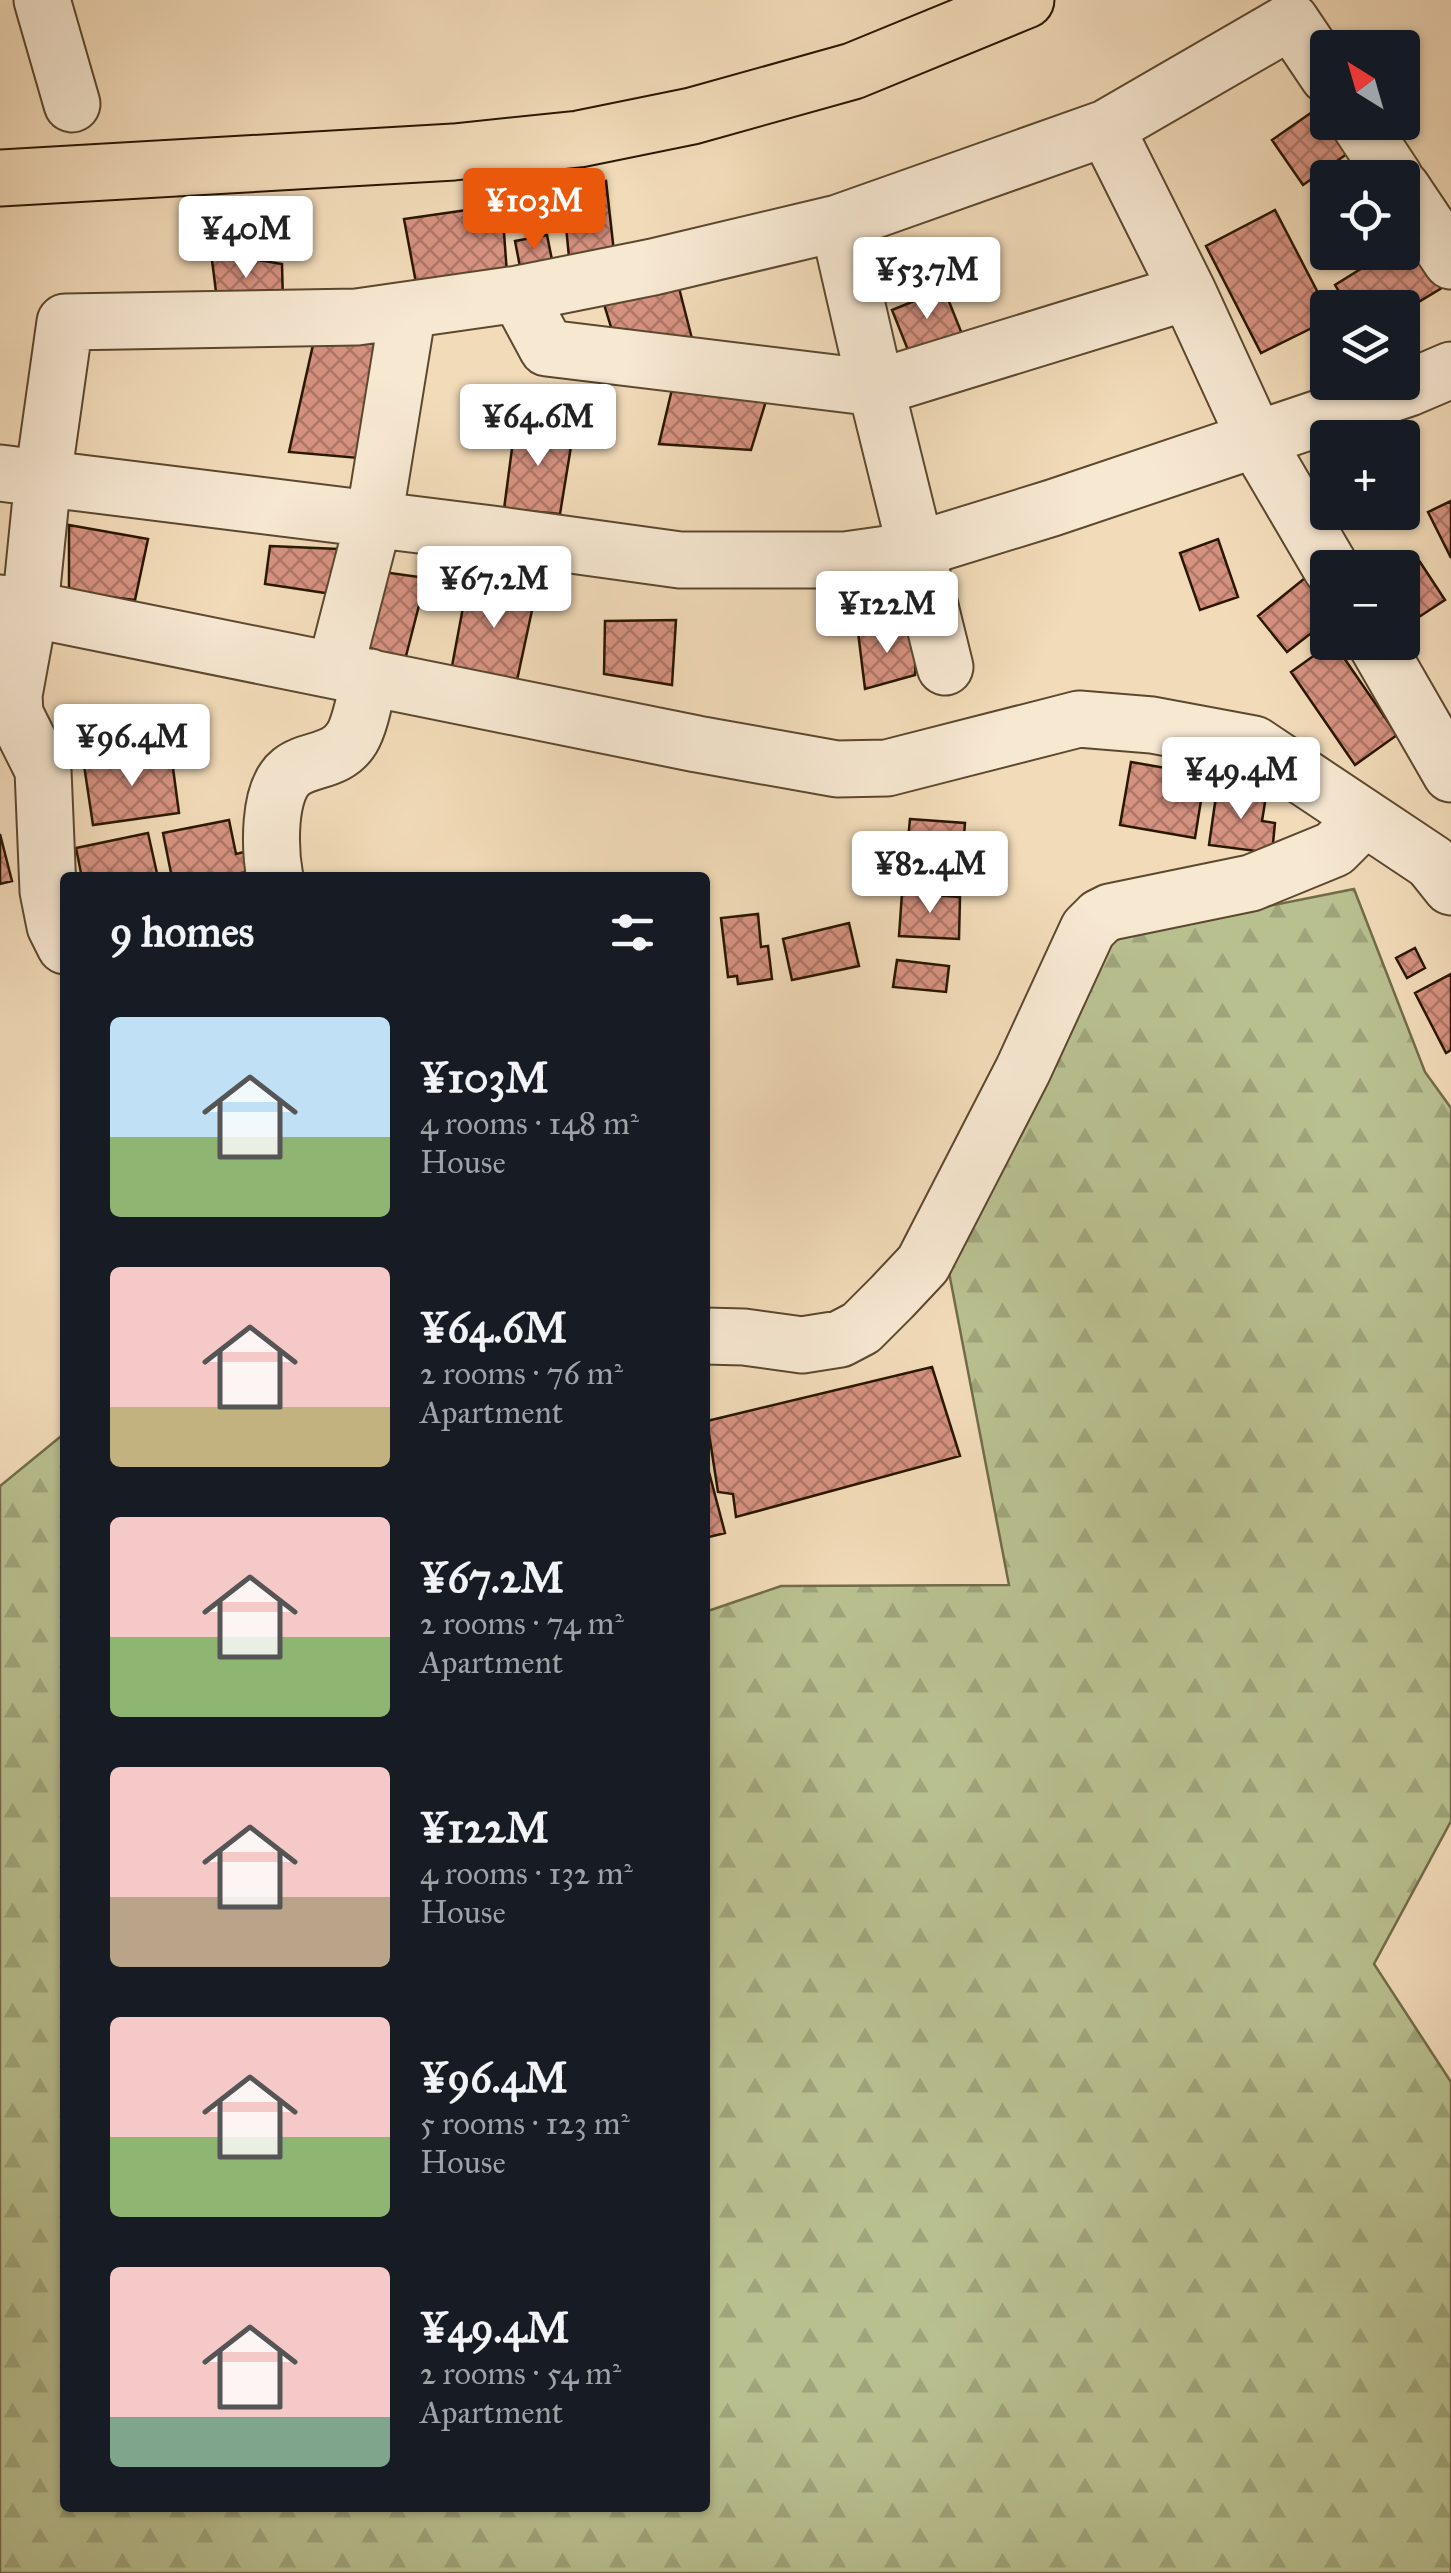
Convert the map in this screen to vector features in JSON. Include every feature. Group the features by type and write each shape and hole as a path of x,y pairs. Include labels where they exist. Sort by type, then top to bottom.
{"highway":[{"path":"0,178 454,152 579,140 692,116 853,71 1026,0"}],"street":[{"path":"42,0 72,104"},
{"path":"60,935 48,890 43,770 15,714 14,695 22,475 65,322 357,318 518,294 653,267 838,223 1106,128 1291,22 1310,50"},
{"path":"1106,128 1256,440 1320,550"},
{"path":"1420,215 1451,261"},
{"path":"838,223 945,668"},
{"path":"518,294 548,348 876,388 1188,292"},
{"path":"274,872 272,804 290,772 339,752 352,737 352,674 408,310"},
{"path":"22,475 680,560 845,560 916,550 1052,508 1409,388 1451,370"},
{"path":"15,606 837,769 887,768 1079,720 1152,725 1254,744 1431,862 1451,887"},
{"path":"1384,660 1451,774"},
{"path":"710,1336 802,1345 840,1339 861,1328 923,1264 1023,1070 1088,930 1100,917 1251,884 1334,849 1365,818"}],"green space":[{"path":"1354,889 1425,1072 1451,1108 1451,1821 1374,1964 1451,2082 1451,2573 0,2573 0,1486 60,1437 60,2512 710,2512 710,1610 781,1586 1009,1585 947,1262 1109,938"}],"building":[{"path":"1310,114 1310,140 1358,140 1361,144 1338,160 1310,160 1310,180 1303,185 1272,140"},
{"path":"606,181 614,252 569,257 562,186"},
{"path":"502,205 507,274 416,283 404,219"},
{"path":"1275,210 1317,290 1310,290 1310,329 1261,353 1206,246"},
{"path":"547,235 553,265 521,272 515,241"},
{"path":"1420,246 1445,286 1420,301 1420,290 1338,290 1335,285 1359,270 1420,270"},
{"path":"211,252 282,264 283,303 218,308"},
{"path":"679,288 699,366 620,356 603,301"},
{"path":"944,289 962,334 910,355 892,310"},
{"path":"315,336 388,346 370,459 289,452"},
{"path":"673,385 766,401 751,450 659,444"},
{"path":"515,426 574,428 560,514 504,509"},
{"path":"1451,501 1451,558 1428,512"},
{"path":"69,525 148,539 135,600 69,592"},
{"path":"1218,539 1238,597 1200,610 1180,553"},
{"path":"270,546 338,549 332,594 265,584"},
{"path":"1420,562 1445,600 1420,616"},
{"path":"383,572 426,578 405,660 364,646"},
{"path":"1305,578 1310,584 1310,634 1287,652 1258,616"},
{"path":"467,586 537,587 516,685 452,666"},
{"path":"676,620 672,685 604,674 605,621"},
{"path":"917,631 915,675 865,689 858,632"},
{"path":"1310,658 1345,660 1397,735 1355,765 1291,672"},
{"path":"171,753 179,813 93,825 84,765"},
{"path":"1131,762 1183,771 1180,790 1202,794 1195,838 1120,825"},
{"path":"1217,789 1266,796 1262,821 1275,823 1272,853 1209,845"},
{"path":"910,819 965,823 960,885 904,881"},
{"path":"229,820 236,854 252,850 256,870 171,872 163,833"},
{"path":"148,833 157,872 81,872 76,848"},
{"path":"0,834 12,881 0,884"},
{"path":"902,893 960,897 959,939 899,936"},
{"path":"758,914 761,947 768,946 772,979 738,984 737,976 728,977 721,918"},
{"path":"849,923 859,966 792,980 783,939"},
{"path":"1415,948 1425,968 1407,978 1396,958"},
{"path":"897,960 949,966 946,992 893,987"},
{"path":"1451,974 1451,1050 1446,1053 1415,993"},
{"path":"932,1367 960,1456 736,1517 733,1494 718,1492 710,1420"},
{"path":"710,1476 725,1533 710,1537"}]}
